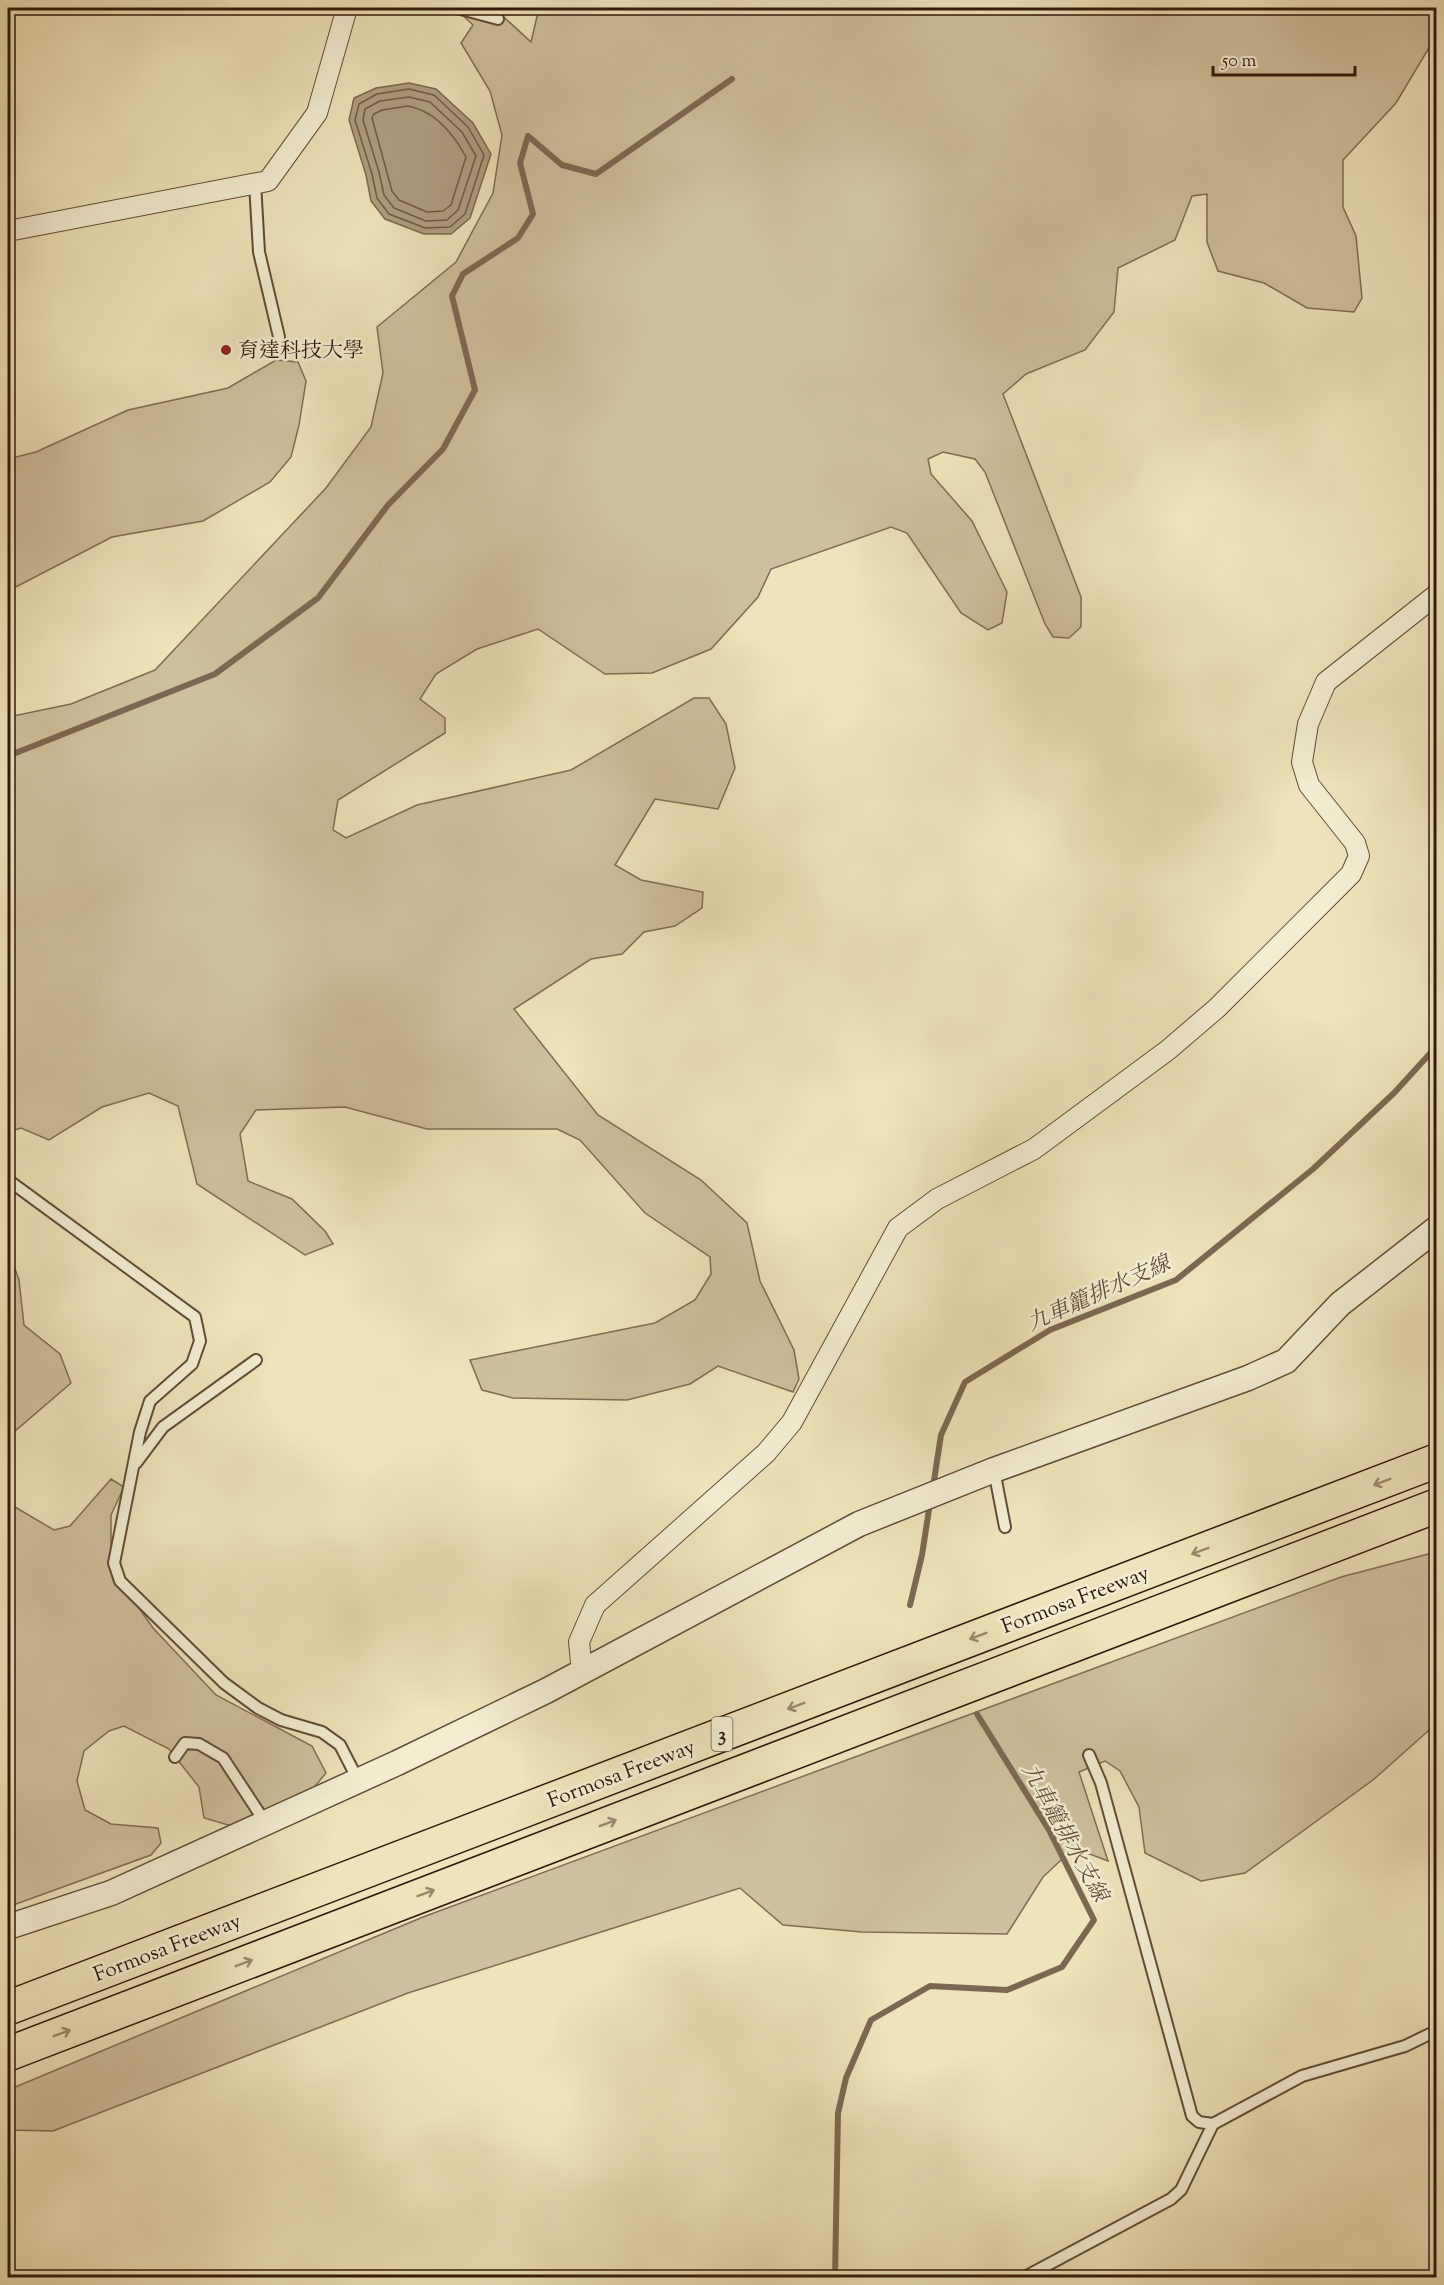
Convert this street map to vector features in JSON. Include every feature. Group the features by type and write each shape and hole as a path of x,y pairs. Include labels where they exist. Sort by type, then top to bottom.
{"highway":[{"name":"Formosa Freeway","path":"8,2008 1437,1461"},
{"name":"Formosa Freeway","path":"8,2054 1437,1506"}],"street":[{"path":"8,231 268,181 317,113 347,8"},
{"path":"582,1672 579,1642 595,1605 766,1453 792,1422 898,1228 937,1199 1034,1149 1168,1050 1217,1008 1351,874 1359,856 1355,843 1309,785 1302,762 1308,724 1326,682 1437,595"},
{"path":"8,1927 111,1893 358,1781 582,1672 859,1524 994,1470 1248,1378 1287,1361 1340,1304 1437,1229"}],"lane":[{"path":"457,8 498,19"},
{"path":"255,183 259,252 279,337"},
{"path":"8,1180 195,1317 200,1341 192,1364 150,1401 140,1432 114,1563 120,1581 224,1683 249,1702 281,1720 322,1732 340,1745 358,1781"},
{"path":"134,1465 164,1427 256,1360"},
{"path":"994,1470 1005,1527"},
{"path":"175,1756 185,1743 199,1744 223,1758 266,1823"},
{"path":"1089,1755 1101,1783 1191,2116 1198,2122 1213,2124"},
{"path":"1023,2277 1171,2199 1181,2190 1213,2124 1302,2076 1405,2046 1437,2031"}],"shaded area":[{"path":"458,8 494,8 531,42 539,8 1436,8 1436,36 1396,103 1343,160 1343,207 1356,236 1362,298 1354,312 1307,308 1264,283 1218,271 1207,242 1207,194 1192,196 1175,240 1118,268 1114,312 1085,350 1026,374 1003,394 1081,597 1081,627 1069,638 1053,637 1045,624 985,472 975,459 943,452 928,459 931,474 972,521 1007,592 1002,623 988,630 961,613 907,533 891,527 771,569 758,597 711,649 652,673 605,674 538,629 477,649 436,674 420,699 445,718 445,733 338,800 333,830 346,838 417,805 571,770 694,698 709,698 726,724 735,768 718,809 655,799 615,865 641,880 703,892 702,908 675,926 644,932 622,954 591,959 514,1009 598,1115 701,1180 747,1223 760,1281 794,1350 799,1379 793,1392 718,1366 690,1384 627,1400 513,1398 482,1390 470,1360 655,1323 695,1300 711,1274 710,1257 645,1213 580,1140 557,1129 427,1129 345,1107 256,1110 240,1134 248,1181 292,1199 325,1231 333,1244 305,1255 197,1184 178,1106 149,1093 102,1107 49,1140 21,1128 8,1132 8,717 71,704 155,670 326,488 371,427 383,373 377,327 456,262 493,193 502,135 490,91 461,43 473,25 457,10"},
{"path":"276,360 298,362 306,381 291,457 270,482 203,521 112,537 8,591 8,459 36,452 128,410 228,388"},
{"path":"8,1249 19,1280 24,1325 60,1354 71,1383 8,1437"},
{"path":"111,1479 124,1487 111,1515 111,1547 127,1591 153,1628 216,1695 312,1746 326,1773 295,1810 235,1827 204,1818 199,1787 169,1749 124,1726 109,1731 84,1751 77,1781 85,1810 111,1824 158,1828 161,1843 151,1855 8,1907 8,1505 54,1530 70,1526"},
{"path":"1436,1552 1436,1724 1373,1780 1245,1873 1201,1881 1145,1853 1139,1807 1120,1771 1105,1761 1079,1772 1108,1861 1074,1848 1043,1877 1007,1934 862,1932 783,1925 740,1888 408,1993 53,2131 8,2130 8,2090 423,1917 1341,1577"}],"water":[{"path":"409,83 436,89 473,123 491,154 470,218 451,234 424,234 385,219 371,201 366,175 349,120 354,98 376,88"}],"waterway":[{"path":"8,756 215,674 318,598 388,505 443,449 475,390 452,296 463,274 518,238 533,214 520,163 528,136 562,165 596,174 732,79"},
{"name":"九車籠排水支線","path":"933,1487 941,1435 965,1382 1050,1330 1176,1280 1313,1169 1394,1093 1436,1047"},
{"name":"九車籠排水支線","path":"910,1605 922,1555 930,1503"},
{"name":"九車籠排水支線","path":"835,2278 838,2113 846,2078 871,2020 930,1986 1007,1990 1062,1967 1094,1920 1049,1830 977,1714"}],"place":[{"name":"育達科技大學","path":"226,350"}]}
